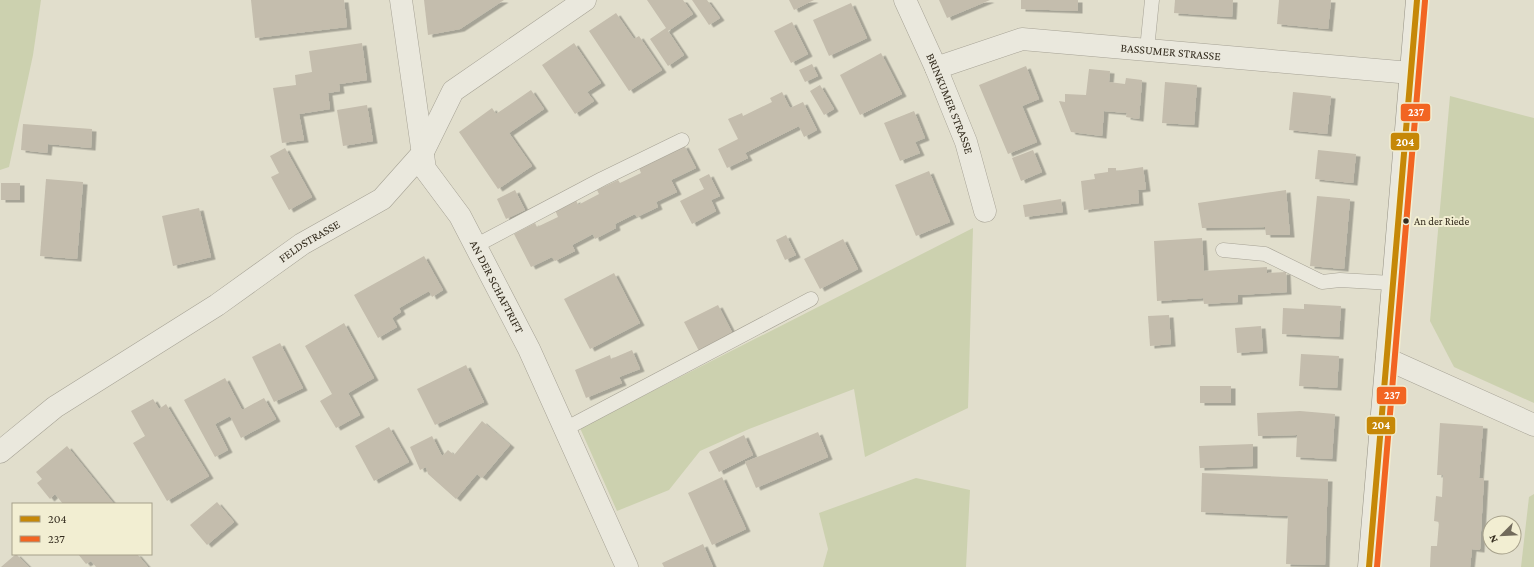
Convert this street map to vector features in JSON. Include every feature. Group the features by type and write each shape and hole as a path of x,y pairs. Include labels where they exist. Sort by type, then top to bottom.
{"street":[{"name":"AN DER SCHAFTRIFT","path":"401,0 425,170 460,216 529,349 627,567"},
{"name":"FELDSTRASSE","path":"0,452 55,407 217,304 302,244 382,199 422,154 453,92 585,0"},
{"name":"BRINKUMER STRASSE","path":"905,0 936,68 966,142 985,211"},
{"path":"1369,567 1417,0"},
{"name":"BASSUMER STRASSE","path":"936,68 1022,39 1411,73"},
{"path":"1387,359 1534,425"}],"lane":[{"path":"1147,50 1152,0"},
{"path":"475,246 602,178 682,140"},
{"path":"1223,250 1265,254 1322,282 1340,280 1392,283"},
{"path":"565,429 812,299"}],"green space":[{"path":"0,0 41,0 33,55 9,167 0,170"},
{"path":"1450,96 1534,118 1534,403 1454,367 1430,321"},
{"path":"973,228 968,408 865,457 854,389 749,429 700,451 669,490 617,511 580,428"},
{"path":"916,478 970,490 966,567 823,567 828,549 819,513"},
{"path":"1534,494 1534,567 1521,567 1529,497"}],"building":[{"path":"251,0 344,0 347,27 255,38"},
{"path":"424,0 504,0 460,29 428,35"},
{"path":"647,0 683,0 693,14 668,31 684,55 668,66 650,39 666,28"},
{"path":"692,0 707,0 720,18 709,25"},
{"path":"789,0 814,0 794,10"},
{"path":"939,0 990,0 947,18"},
{"path":"1021,0 1078,0 1078,11 1021,9"},
{"path":"1175,0 1233,0 1232,17 1174,13"},
{"path":"1279,0 1331,0 1328,29 1277,24"},
{"path":"851,3 867,38 829,56 813,20"},
{"path":"616,13 634,39 639,36 662,70 629,91 589,31"},
{"path":"792,22 808,54 791,63 774,31"},
{"path":"362,43 367,80 339,84 340,91 328,93 330,109 299,114 304,140 282,143 273,88 296,85 295,75 312,72 309,51"},
{"path":"574,43 601,83 587,92 594,101 575,114 542,65"},
{"path":"881,53 902,94 860,115 840,75"},
{"path":"812,64 818,76 805,82 799,70"},
{"path":"1026,66 1039,99 1022,106 1037,142 1008,154 979,85"},
{"path":"1089,69 1110,71 1109,82 1125,84 1126,78 1142,80 1139,119 1126,117 1127,113 1104,111 1102,136 1071,132 1059,101 1065,102 1065,94 1086,95"},
{"path":"1165,82 1197,85 1194,125 1162,123"},
{"path":"820,85 834,109 824,115 810,91"},
{"path":"531,90 544,109 509,133 532,166 498,189 459,132 492,108 496,114"},
{"path":"782,92 790,108 803,102 817,130 804,137 799,126 745,153 748,158 727,168 718,149 738,139 728,119 742,113 743,116 772,102 770,98"},
{"path":"1293,92 1331,96 1327,134 1289,130"},
{"path":"367,105 373,141 343,146 337,110"},
{"path":"914,111 925,138 915,142 920,153 900,161 884,123"},
{"path":"23,124 92,129 91,148 48,144 47,153 21,150"},
{"path":"684,145 696,168 671,180 677,192 656,202 658,207 637,217 635,214 615,224 616,228 595,239 593,234 572,245 575,251 555,261 552,257 531,267 514,234 535,223 537,227 558,217 555,210 576,200 578,205 599,194 597,190 618,180 620,183 641,173 639,168"},
{"path":"285,148 312,197 289,210 271,177 279,173 270,156"},
{"path":"1033,150 1042,172 1021,181 1012,158"},
{"path":"1318,150 1356,154 1353,183 1315,179"},
{"path":"1143,167 1146,189 1138,190 1139,203 1084,210 1081,181 1095,179 1094,174 1108,172 1108,168 1116,168 1116,171"},
{"path":"929,171 950,222 916,236 895,185"},
{"path":"709,174 720,196 711,200 716,211 692,224 680,201 704,189 699,179"},
{"path":"46,179 83,182 77,259 40,256"},
{"path":"1,183 20,183 20,200 1,200"},
{"path":"515,190 525,210 506,219 497,199"},
{"path":"1286,190 1290,235 1266,235 1265,227 1202,228 1198,203"},
{"path":"1317,196 1350,199 1344,269 1310,266"},
{"path":"1061,199 1063,212 1025,217 1023,205"},
{"path":"199,208 211,257 173,266 162,216"},
{"path":"786,235 796,255 785,260 776,240"},
{"path":"1202,238 1204,271 1267,267 1267,273 1286,272 1287,292 1238,295 1238,302 1204,304 1203,298 1157,301 1154,241"},
{"path":"843,239 858,269 820,289 804,259"},
{"path":"424,256 443,290 432,297 429,291 399,308 401,312 392,318 397,327 378,338 354,295"},
{"path":"614,273 640,323 590,349 564,299"},
{"path":"1304,304 1341,306 1339,337 1282,334 1283,308 1304,309"},
{"path":"718,305 733,334 699,351 684,322"},
{"path":"1169,315 1171,344 1150,346 1148,316"},
{"path":"344,323 374,378 348,393 360,415 336,428 320,401 332,394 305,346"},
{"path":"1261,326 1263,351 1237,353 1235,328"},
{"path":"280,343 303,388 274,402 252,357"},
{"path":"632,350 640,369 619,377 622,383 586,398 575,370 610,355 611,359"},
{"path":"1301,354 1339,356 1337,388 1299,386"},
{"path":"466,365 484,402 435,425 417,389"},
{"path":"225,378 242,410 264,398 276,419 241,438 230,416 215,424 228,450 215,457 184,400"},
{"path":"1200,386 1231,386 1231,403 1200,403"},
{"path":"153,399 159,409 166,404 209,476 167,501 133,443 145,436 131,411"},
{"path":"1300,411 1335,414 1332,459 1296,457 1297,435 1258,436 1257,413"},
{"path":"482,421 510,445 482,478 477,474 456,499 428,474 426,467 420,470 410,447 432,436 442,456 448,450 454,455"},
{"path":"1440,423 1483,426 1479,478 1484,478 1480,550 1472,549 1470,567 1430,567 1431,546 1437,546 1439,522 1434,521 1436,496 1442,497 1443,475 1437,475"},
{"path":"389,427 409,462 374,481 355,446"},
{"path":"818,432 828,457 756,488 745,462"},
{"path":"744,435 753,455 719,472 709,452"},
{"path":"1253,444 1253,466 1200,468 1199,446"},
{"path":"67,446 113,503 62,503 55,494 50,499 37,483 42,479 36,472"},
{"path":"1202,473 1328,479 1325,565 1286,564 1288,516 1201,512"},
{"path":"722,477 746,529 712,545 688,493"},
{"path":"217,502 234,522 207,545 190,525"},
{"path":"703,544 713,567 664,567 662,563"},
{"path":"15,555 17,555 29,567 1,567"},
{"path":"79,555 138,555 148,567 96,567 91,561 86,564"}],"transit line":[{"name":"204","path":"1369,567 1417,0"},
{"name":"237","path":"1377,567 1425,1"}],"place":[{"name":"An der Riede","path":"1406,221"}]}
